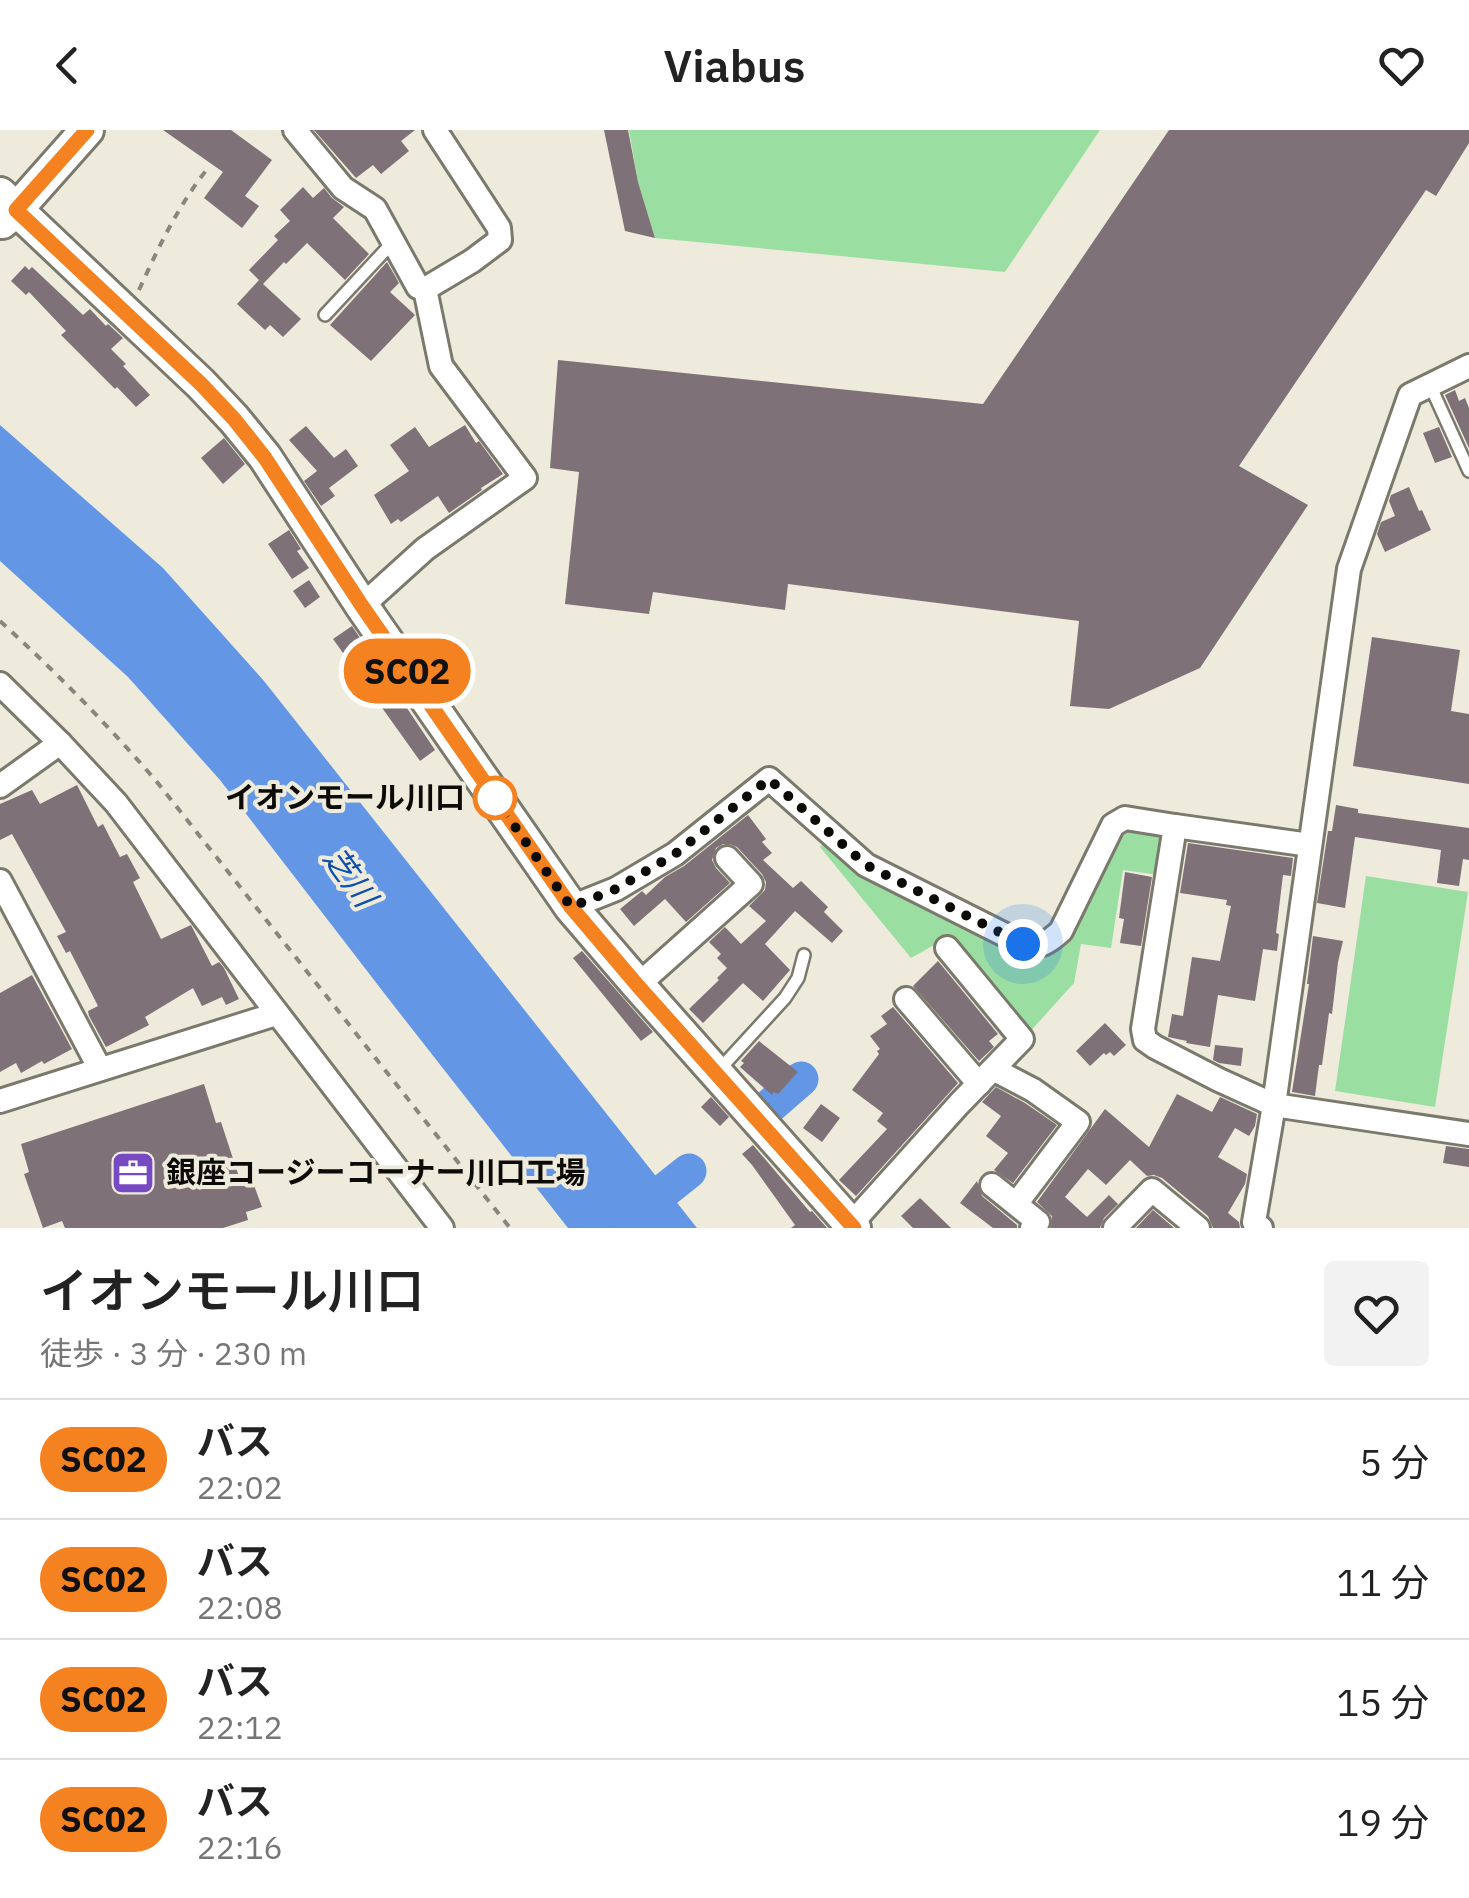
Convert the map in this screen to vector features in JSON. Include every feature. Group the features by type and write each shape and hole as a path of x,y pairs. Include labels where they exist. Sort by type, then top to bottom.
{"street":[{"path":"87,130 5,210 201,384 234,419 265,458 362,606 571,907 852,1226 1022,1038 947,948"},
{"path":"295,130 344,188 375,210 418,288 425,289 500,240 499,228 435,130"},
{"path":"362,606 425,549 526,478 441,366 425,289"},
{"path":"1261,1228 1254,1222 1349,570 1410,394 1466,374"},
{"path":"0,684 116,803 442,1228"},
{"path":"0,786 60,743"},
{"path":"571,907 616,889 675,854 769,779 866,865 1033,947 1049,942 1061,931 1113,825 1126,818 1310,845"},
{"path":"1175,826 1143,1029 1145,1040 1274,1105 1469,1134"},
{"path":"638,986 751,884 727,858"},
{"path":"0,881 100,1070"},
{"path":"906,999 986,1076 1033,1090 1078,1122 1016,1204"},
{"path":"0,1100 276,1014"},
{"path":"992,1185 1038,1222 1032,1228"},
{"path":"1116,1228 1152,1190 1198,1228"}],"lane":[{"path":"325,315 393,242"},
{"path":"1430,384 1469,471"},
{"path":"716,1073 785,998 798,978 804,955"}],"path":[{"path":"135,299 172,221 208,168"},
{"path":"0,621 60,676 158,782 510,1228"}],"green space":[{"path":"629,130 1100,130 1005,272 655,238 638,182"},
{"path":"1132,828 1153,831 1163,842 1158,875 1123,870 1111,948 1081,944 1074,983 1027,1035 952,935 911,958 820,847 825,842 866,875 1028,957 1061,946 1119,835"},
{"path":"1366,876 1468,892 1435,1107 1335,1091"}],"water":[{"name":"芝川","path":"0,425 163,568 264,681 697,1228 568,1228 220,780 128,677 0,561"}],"building":[{"path":"163,130 231,130 272,160 245,196 259,206 242,228 204,198 223,172"},
{"path":"314,130 415,130 401,141 409,151 381,174 373,165 356,178"},
{"path":"604,130 628,130 655,238 625,231"},
{"path":"1169,130 1469,130 1469,143 1436,196 1426,190 1239,466 1308,505 1200,668 1109,709 1070,706 1079,621 788,584 785,610 653,592 649,614 565,604 579,472 550,468 558,360 983,404"},
{"path":"303,187 313,198 324,188 344,207 333,218 369,254 345,280 307,243 284,262 263,284 301,319 283,337 270,325 265,330 237,304 259,280 249,270 290,221 280,210"},
{"path":"387,262 399,283 390,292 415,315 371,361 330,325"},
{"path":"25,266 29,270 32,267 83,315 90,309 123,338 111,349 150,395 136,407 61,335 66,331 29,292 26,295 11,281"},
{"path":"1455,390 1459,401 1465,398 1469,408 1469,448 1445,395"},
{"path":"465,425 503,474 449,513 438,496 401,522 398,519 391,524 374,495 409,471 390,445 415,427 429,447"},
{"path":"306,426 334,458 346,449 358,466 329,488 335,496 321,506 304,481 317,471 289,440"},
{"path":"1439,427 1452,457 1435,463 1423,433"},
{"path":"224,438 245,464 223,484 201,458"},
{"path":"1409,487 1431,530 1385,552 1377,534 1381,522 1395,516 1389,501 1391,495"},
{"path":"289,530 309,568 292,579 268,544"},
{"path":"309,580 320,597 305,608 293,591"},
{"path":"352,626 435,750 420,761 333,639"},
{"path":"1372,637 1460,650 1451,711 1469,714 1469,784 1353,766"},
{"path":"77,785 98,827 103,824 120,857 127,854 140,878 133,882 161,939 191,925 212,966 219,962 224,968 239,999 226,1005 222,997 202,1006 193,988 145,1017 149,1025 106,1047 88,1011 98,1006 70,951 66,953 57,936 66,932 12,834 0,840 0,804 32,790 40,804"},
{"path":"1336,805 1358,809 1358,813 1469,828 1469,860 1463,859 1459,886 1437,883 1441,850 1355,837 1345,908 1317,903"},
{"path":"748,815 772,853 763,860 793,888 801,881 828,907 824,912 843,931 832,943 795,911 765,944 790,970 763,1001 743,983 703,1023 689,1009 727,968 717,958 721,954 709,942 725,927 741,944 766,921 749,906 765,890 762,874 737,847 723,844 716,848 712,860 730,883 686,922 665,899 634,926 620,909 642,891 646,895"},
{"path":"1188,843 1293,858 1291,876 1283,875 1277,951 1263,949 1255,1001 1218,995 1210,1047 1168,1037 1172,1014 1183,1016 1192,957 1220,961 1231,906 1226,905 1227,900 1180,893"},
{"path":"1125,872 1152,877 1141,946 1120,943"},
{"path":"1313,936 1343,941 1315,1096 1292,1092"},
{"path":"582,951 653,1032 641,1041 573,958"},
{"path":"938,961 998,1034 989,1041 994,1047 979,1061 913,986"},
{"path":"32,975 72,1049 21,1073 16,1063 0,1072 0,993"},
{"path":"893,1007 958,1083 856,1196 839,1180 887,1129 877,1121 883,1113 852,1090 879,1054 880,1049 870,1036 887,1024 881,1016"},
{"path":"1105,1023 1126,1045 1114,1056 1104,1053 1090,1066 1076,1051"},
{"path":"759,1041 798,1072 778,1094 772,1095 740,1067"},
{"path":"1215,1045 1243,1048 1241,1066 1213,1060"},
{"path":"204,1084 241,1183 252,1180 262,1207 246,1212 248,1220 223,1228 65,1228 62,1221 43,1228 24,1174 29,1172 21,1144"},
{"path":"996,1087 1057,1125 1013,1183 994,1170 1008,1153 986,1136 1001,1116 982,1102"},
{"path":"1177,1094 1212,1112 1220,1097 1257,1114 1249,1136 1235,1128 1218,1157 1247,1174 1228,1213 1240,1228 1213,1228 1208,1216 1162,1178 1147,1176 1130,1160 1106,1185 1088,1169 1065,1197 1087,1217 1109,1195 1118,1204 1100,1228 1051,1228 1052,1216 1037,1202 1105,1109 1149,1147"},
{"path":"711,1097 729,1117 720,1126 701,1107"},
{"path":"821,1104 840,1118 822,1142 803,1128"},
{"path":"753,1145 827,1228 791,1228 795,1225 742,1154"},
{"path":"1446,1146 1469,1149 1469,1167 1443,1163"},
{"path":"977,1181 982,1196 1017,1228 993,1228 960,1203"},
{"path":"920,1198 951,1228 913,1228 901,1216"},
{"path":"1153,1210 1174,1228 1136,1228"}],"waterway":[{"path":"771,1105 801,1079"},
{"path":"630,1218 689,1171"}],"bus line":[{"name":"SC02","path":"87,130 16,210 234,419 265,458 362,606 571,907 854,1228"}],"place":[{"name":"イオンモール川口","path":"495,798"},
{"name":"銀座コージーコーナー川口工場","path":"133,1173"}],"route":[{"path":"495,798 571,907 616,889 675,854 769,779 866,865 1023,944"}]}
